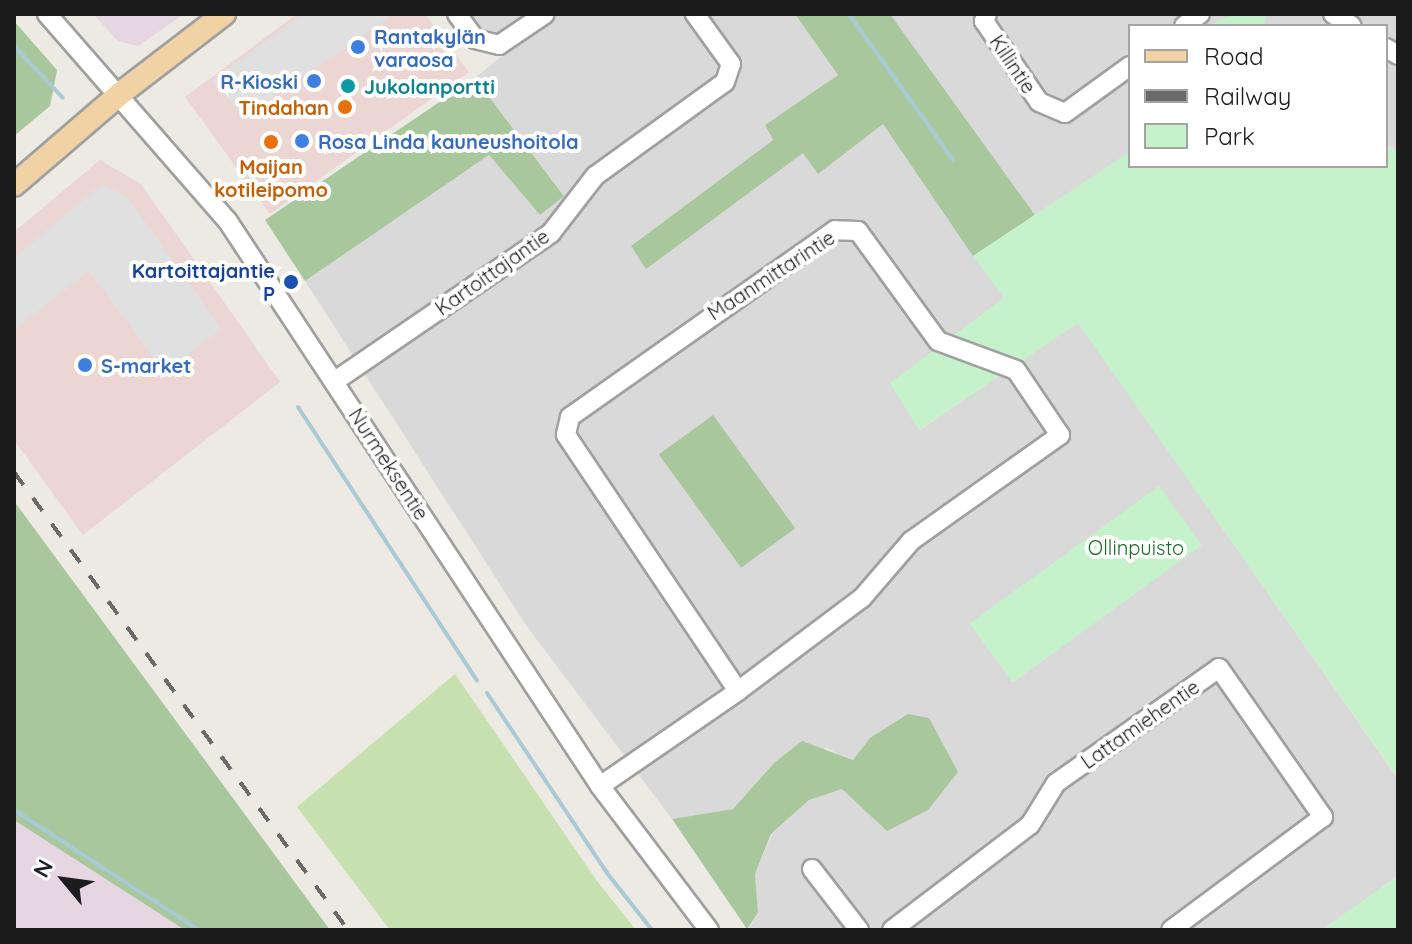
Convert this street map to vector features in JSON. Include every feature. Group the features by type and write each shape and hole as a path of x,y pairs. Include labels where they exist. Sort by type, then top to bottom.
{"main road":[{"path":"14,185 121,93 224,14"}],"street":[{"name":"Nurmeksentie","path":"47,14 121,93 227,220 600,786 709,930"},
{"path":"457,14 475,39 499,45 545,14"},
{"name":"Kartoittajantie","path":"335,381 551,233 595,176 725,82 731,64 695,14"},
{"name":"Killintie","path":"987,14 984,21 1039,102 1065,113 1128,67"},
{"name":"Maanmittarintie","path":"600,786 738,691 862,598 911,541 1060,435 1016,370 938,341 858,231 835,230 570,417 566,435 738,691"},
{"name":"Lattamiehentie","path":"892,930 1030,825 1056,783 1219,668 1323,817 1171,930"},
{"path":"812,869 859,930"}],"shaded area":[{"path":"93,14 184,14 138,46 118,41"},
{"path":"297,14 425,14 469,72 270,214 185,97"},
{"path":"303,14 395,14 243,117 212,80"},
{"path":"472,14 795,14 838,75 765,125 773,140 631,246 646,268 803,152 819,173 883,123 1004,298 891,383 920,430 1078,322 1398,779 1398,876 1322,930 748,930 758,913 755,874 772,834 809,800 842,789 870,738 853,761 826,748 774,763 733,809 672,819 528,628 305,281 489,155 540,215 564,195 475,78 502,56"},
{"path":"890,14 1234,14 1217,24 1128,24 1128,154 1035,215"},
{"path":"1266,14 1398,14 1398,152 1388,145 1388,24 1264,24"},
{"path":"100,160 141,184 280,382 83,535 14,440 14,232"},
{"path":"102,184 127,197 222,329 165,372 89,271 14,330 14,258"},
{"path":"14,820 185,930 14,930"}],"green space":[{"path":"795,14 890,14 1035,215 973,256 883,124 818,174 803,153 646,269 631,246 773,140 765,125 838,75"},
{"path":"1234,14 1266,14 1264,24 1212,24"},
{"path":"14,21 57,70 50,106 14,136"},
{"path":"475,78 564,196 540,215 489,155 305,281 265,220"},
{"path":"1388,146 1398,152 1398,778 1078,323 919,430 890,383 1004,298 973,256 1128,153 1128,168 1388,168"},
{"path":"713,415 795,528 741,568 659,454"},
{"name":"Ollinpuisto","path":"1159,486 1202,545 1013,683 970,624"},
{"path":"14,501 330,930 185,930 14,820"},
{"path":"455,674 597,881 636,930 390,930 297,807"},
{"path":"908,714 929,718 958,772 928,810 887,831 842,789 809,800 771,834 755,874 758,913 747,929 672,819 733,809 774,763 802,741 853,760 870,738"},
{"path":"1398,876 1398,930 1322,930"}],"waterway":[{"path":"849,14 953,160"},
{"path":"14,46 63,98"},
{"path":"298,407 477,681"},
{"path":"487,693 607,873 652,930"},
{"path":"14,810 199,930"}],"railway":[{"path":"14,472 348,930"}],"place":[{"name":"Rantakylän varaosa","path":"358,47"},
{"name":"R-Kioski","path":"314,81"},
{"name":"Jukolanportti","path":"348,86"},
{"name":"Tindahan","path":"345,107"},
{"name":"Rosa Linda kauneushoitola","path":"302,141"},
{"name":"Maijan kotileipomo","path":"271,142"},
{"name":"Kartoittajantie P","path":"291,282"},
{"name":"S-market","path":"85,365"}]}
